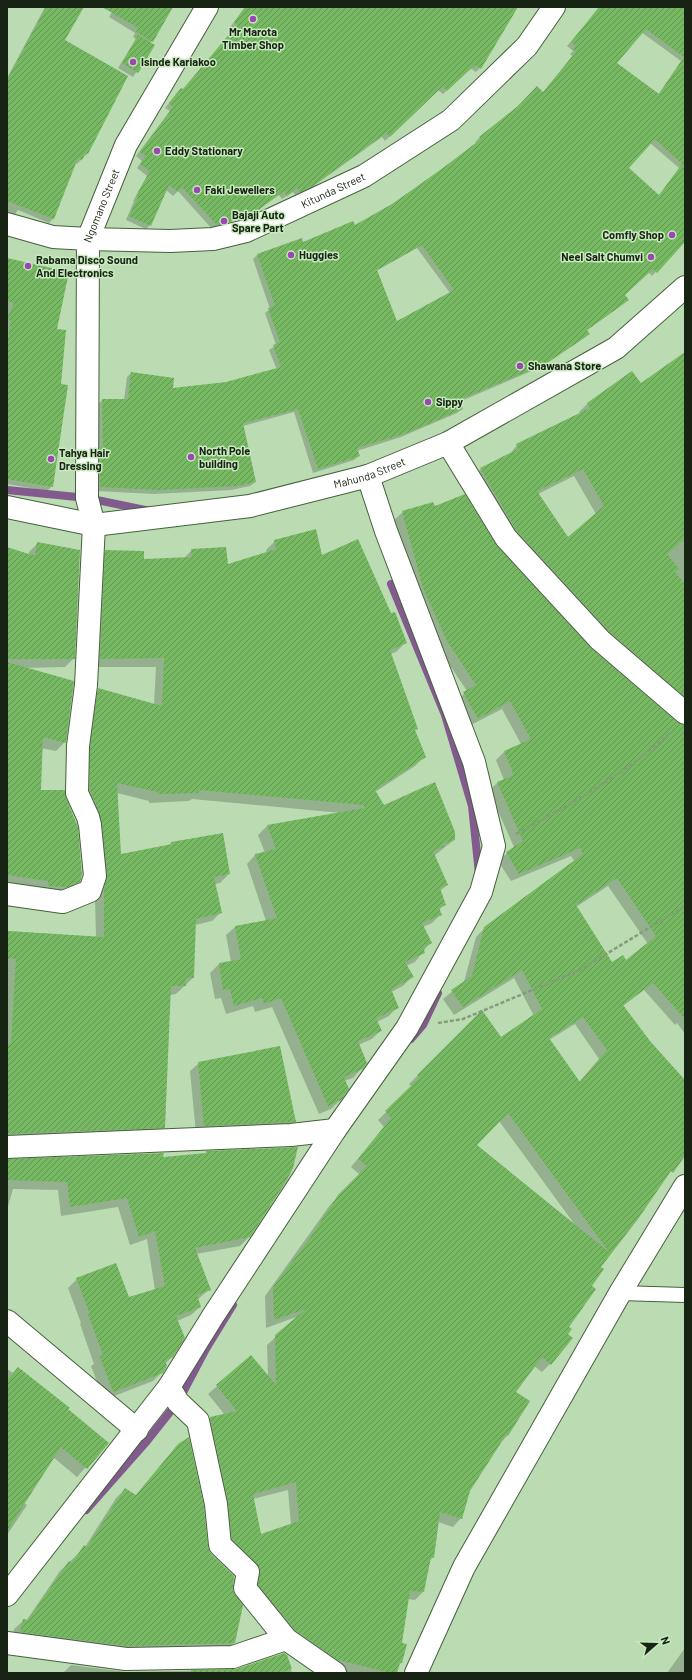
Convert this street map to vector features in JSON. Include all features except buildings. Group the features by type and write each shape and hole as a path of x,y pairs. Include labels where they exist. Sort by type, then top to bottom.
{"street":[{"name":"Ngomano Street","path":"7,894 63,902 90,891 95,876 88,817 78,793 78,746 86,685 94,524 87,498 88,239 126,145 207,7"},
{"name":"Kitunda Street","path":"7,224 53,237 88,239 213,239 246,231 364,176 451,120 527,46 554,7"},
{"name":"Mahunda Street","path":"7,507 94,524 250,506 368,476 448,443 616,348 685,286"},
{"path":"448,443 506,538 600,640 680,720"},
{"path":"7,1595 169,1387 213,1316 336,1130 407,1028 481,892 494,846 474,762 386,531 368,476"},
{"path":"7,1147 291,1136 336,1130"},
{"path":"416,1673 464,1567 620,1293 685,1186"},
{"path":"7,1321 137,1430"},
{"path":"169,1387 178,1402 198,1421 216,1504 220,1545 248,1572 245,1588 286,1639 335,1673"},
{"path":"7,1642 126,1659 233,1657 286,1639"}],"lane":[{"path":"620,1293 685,1295"}],"path":[{"path":"494,846 559,811 608,780 655,747 680,720"},
{"path":"407,1028 463,1019 580,970 685,906"}],"waterway":[{"path":"7,490 87,498 150,511"},
{"path":"391,584 445,715 472,806 479,874"},
{"path":"411,1039 423,1025 438,993"},
{"path":"86,1510 147,1441 178,1402 206,1349 233,1305"}],"place":[{"name":"Mr Marota Timber Shop","path":"253,19"},
{"name":"Isinde Kariakoo","path":"133,62"},
{"name":"Eddy Stationary","path":"157,151"},
{"name":"Faki Jewellers","path":"197,190"},
{"name":"Bajaji Auto Spare Part","path":"224,221"},
{"name":"Comfly Shop","path":"672,235"},
{"name":"Huggies","path":"291,255"},
{"name":"Neel Salt Chumvi","path":"651,257"},
{"name":"Rabama Disco Sound And Electronics","path":"28,266"},
{"name":"Shawana Store","path":"520,366"},
{"name":"Sippy","path":"428,402"},
{"name":"North Pole building","path":"191,457"},
{"name":"Tahya Hair Dressing","path":"51,459"}]}
